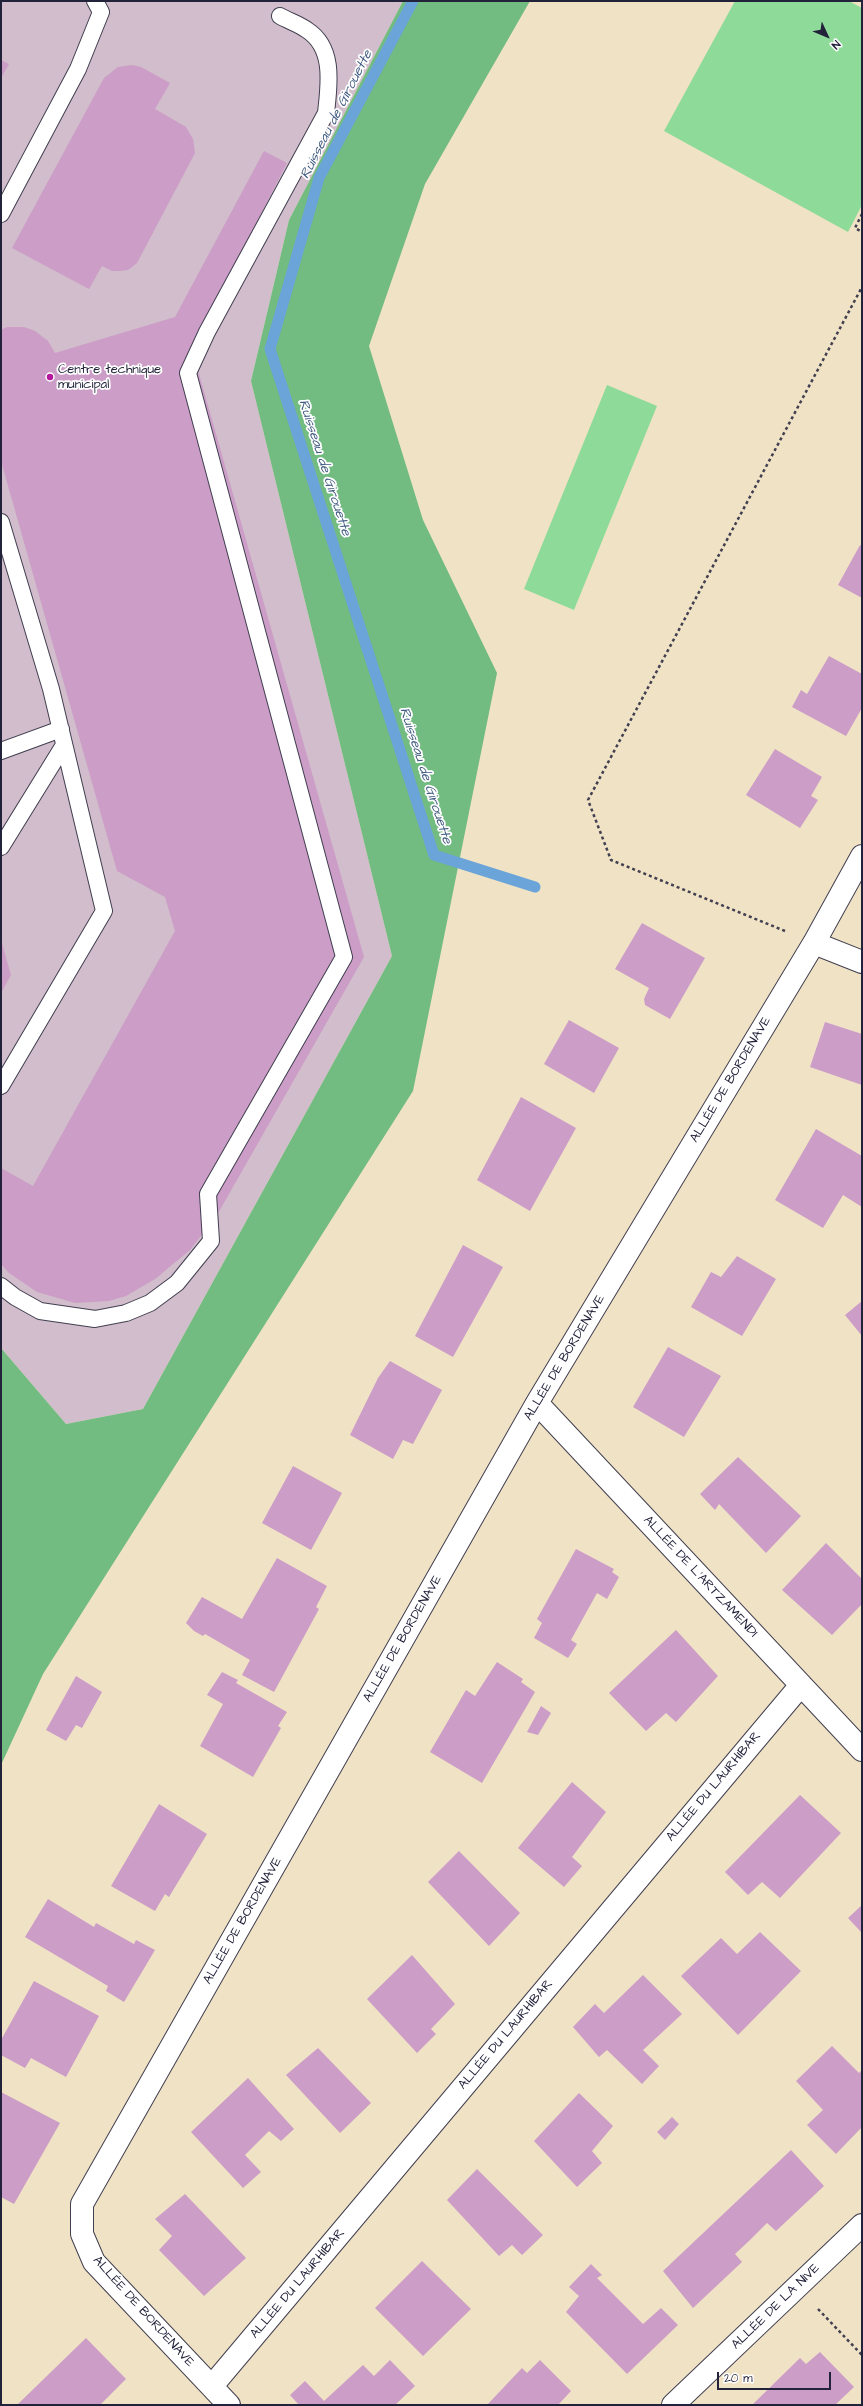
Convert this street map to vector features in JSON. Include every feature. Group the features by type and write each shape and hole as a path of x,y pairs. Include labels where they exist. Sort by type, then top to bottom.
{"street":[{"name":"ALLÉE DE BORDENAVE","path":"230,2405 94,2262 82,2234 82,2204 538,1403 814,943 862,856"},
{"path":"814,943 862,962"},
{"name":"ALLÉE DE L'ARTZAMENDI","path":"538,1403 862,1750"},
{"name":"ALLÉE DU LAURHIBAR","path":"212,2386 801,1684"},
{"name":"ALLÉE DE LA NIVE","path":"673,2405 862,2225"}],"lane":[{"path":"1,214 78,70 101,12 95,1"},
{"path":"1,1286 15,1297 40,1311 95,1319 126,1313 150,1303 177,1283 211,1241 208,1194 344,957 188,373 207,332 326,113 329,79 327,57 319,41 308,30 280,16"},
{"path":"1,522 51,689 104,911 1,1086"},
{"path":"1,751 61,729"},
{"path":"1,847 64,745"}],"path":[{"path":"862,214 855,228 862,232"},
{"path":"814,943 611,860 588,800 862,287"},
{"path":"797,2286 862,2355"}],"shaded area":[{"path":"1,1 403,1 289,220 251,381 392,956 143,1409 66,1424 1,1348"}],"green space":[{"path":"403,1 530,1 425,184 369,346 423,520 497,673 413,1091 43,1674 1,1765 1,1348 66,1424 143,1409 392,956 251,381 289,220"},
{"path":"735,1 849,1 862,8 862,205 848,232 664,131"},
{"path":"607,385 657,406 574,610 524,589"}],"building":[{"path":"1,60 9,64 1,78"},
{"path":"132,65 141,67 170,83 155,109 186,127 193,139 195,153 137,263 128,270 120,271 112,271 102,266 89,289 12,248 104,78 118,67"},
{"path":"264,151 287,163 192,349 364,957 217,1215 190,1250 155,1279 126,1296 109,1301 75,1303 37,1292 9,1273 1,1264 1,1168 33,1186 175,931 165,897 117,871 1,461 1,330 7,327 24,327 35,331 48,341 55,353 175,317"},
{"path":"860,545 862,546 862,598 838,585"},
{"path":"829,656 862,674 862,708 846,736 792,707 801,690 807,694"},
{"path":"775,749 822,777 811,796 818,800 800,828 746,795"},
{"path":"642,923 705,958 670,1019 645,1005 644,999 649,988 615,969"},
{"path":"1,940 11,975 1,993"},
{"path":"569,1020 619,1048 594,1093 544,1064"},
{"path":"825,1022 862,1034 862,1085 810,1067"},
{"path":"521,1097 576,1128 530,1211 477,1180"},
{"path":"816,1129 862,1156 862,1207 843,1195 823,1228 775,1200"},
{"path":"463,1245 503,1267 453,1357 415,1336"},
{"path":"737,1256 776,1279 742,1336 691,1307 711,1272 721,1277"},
{"path":"862,1301 862,1336 845,1315"},
{"path":"668,1347 721,1376 684,1437 633,1407"},
{"path":"390,1361 442,1390 413,1444 403,1440 393,1459 350,1435 378,1378"},
{"path":"738,1457 801,1516 766,1553 719,1504 715,1510 700,1494"},
{"path":"293,1466 342,1493 311,1550 262,1523"},
{"path":"826,1543 862,1579 862,1604 832,1635 782,1590"},
{"path":"576,1549 614,1569 612,1572 619,1577 607,1599 597,1593 571,1640 577,1644 568,1658 534,1638 542,1623 537,1619"},
{"path":"277,1558 327,1586 316,1607 319,1609 274,1692 242,1675 250,1660 205,1634 203,1636 194,1631 186,1623 202,1597 242,1619"},
{"path":"676,1630 718,1676 676,1722 666,1713 646,1731 609,1693"},
{"path":"497,1662 523,1679 521,1682 535,1692 482,1783 430,1752 466,1690 475,1696"},
{"path":"222,1672 238,1680 236,1683 287,1712 278,1726 281,1728 253,1777 200,1746 223,1704 207,1695"},
{"path":"76,1676 102,1692 82,1728 76,1725 66,1741 46,1730"},
{"path":"541,1706 551,1713 538,1735 527,1732"},
{"path":"572,1782 606,1812 572,1857 582,1866 564,1887 518,1848"},
{"path":"800,1795 841,1833 780,1898 762,1882 748,1895 725,1872"},
{"path":"159,1804 207,1834 169,1897 165,1894 155,1911 111,1886"},
{"path":"459,1851 520,1913 489,1946 428,1882"},
{"path":"48,1899 94,1927 96,1923 134,1944 136,1940 155,1950 124,2002 106,1991 108,1986 25,1937"},
{"path":"862,1905 862,1933 848,1918"},
{"path":"760,1932 801,1971 738,2035 681,1976 721,1938 737,1954"},
{"path":"412,1955 455,2004 431,2029 436,2034 417,2053 367,1999"},
{"path":"643,1975 682,2014 643,2050 659,2066 642,2084 607,2050 599,2057 573,2027 595,2004 604,2013"},
{"path":"34,1981 99,2016 66,2077 31,2058 25,2068 1,2055 1,2040"},
{"path":"832,2046 859,2073 862,2070 862,2127 836,2154 807,2125 823,2110 796,2081"},
{"path":"318,2048 371,2103 340,2133 286,2075"},
{"path":"248,2078 294,2129 281,2141 269,2131 245,2155 261,2172 243,2188 191,2132"},
{"path":"1,2092 60,2123 14,2204 1,2197"},
{"path":"579,2093 613,2126 592,2151 602,2163 577,2187 534,2141"},
{"path":"672,2117 679,2124 665,2140 657,2132"},
{"path":"791,2150 824,2186 776,2231 767,2223 735,2254 742,2262 693,2308 663,2271"},
{"path":"477,2169 543,2235 522,2255 512,2245 499,2256 447,2200"},
{"path":"185,2194 246,2258 204,2296 159,2250 172,2236 155,2219"},
{"path":"422,2261 471,2309 423,2356 375,2308"},
{"path":"591,2264 602,2275 597,2278 643,2324 661,2308 678,2325 627,2374 566,2312 579,2296 569,2287"},
{"path":"86,2338 126,2379 100,2405 17,2405"},
{"path":"820,2352 854,2387 835,2405 752,2405 800,2358 806,2364"},
{"path":"390,2360 415,2386 395,2405 299,2405 290,2395 305,2381 324,2401 363,2365 374,2376"},
{"path":"540,2360 571,2391 558,2405 487,2405 522,2368 527,2373"}],"waterway":[{"name":"Ruisseau de Girouette","path":"413,1 319,178 270,349 434,855 535,887"}],"place":[{"name":"Centre technique municipal","path":"50,377"}]}
